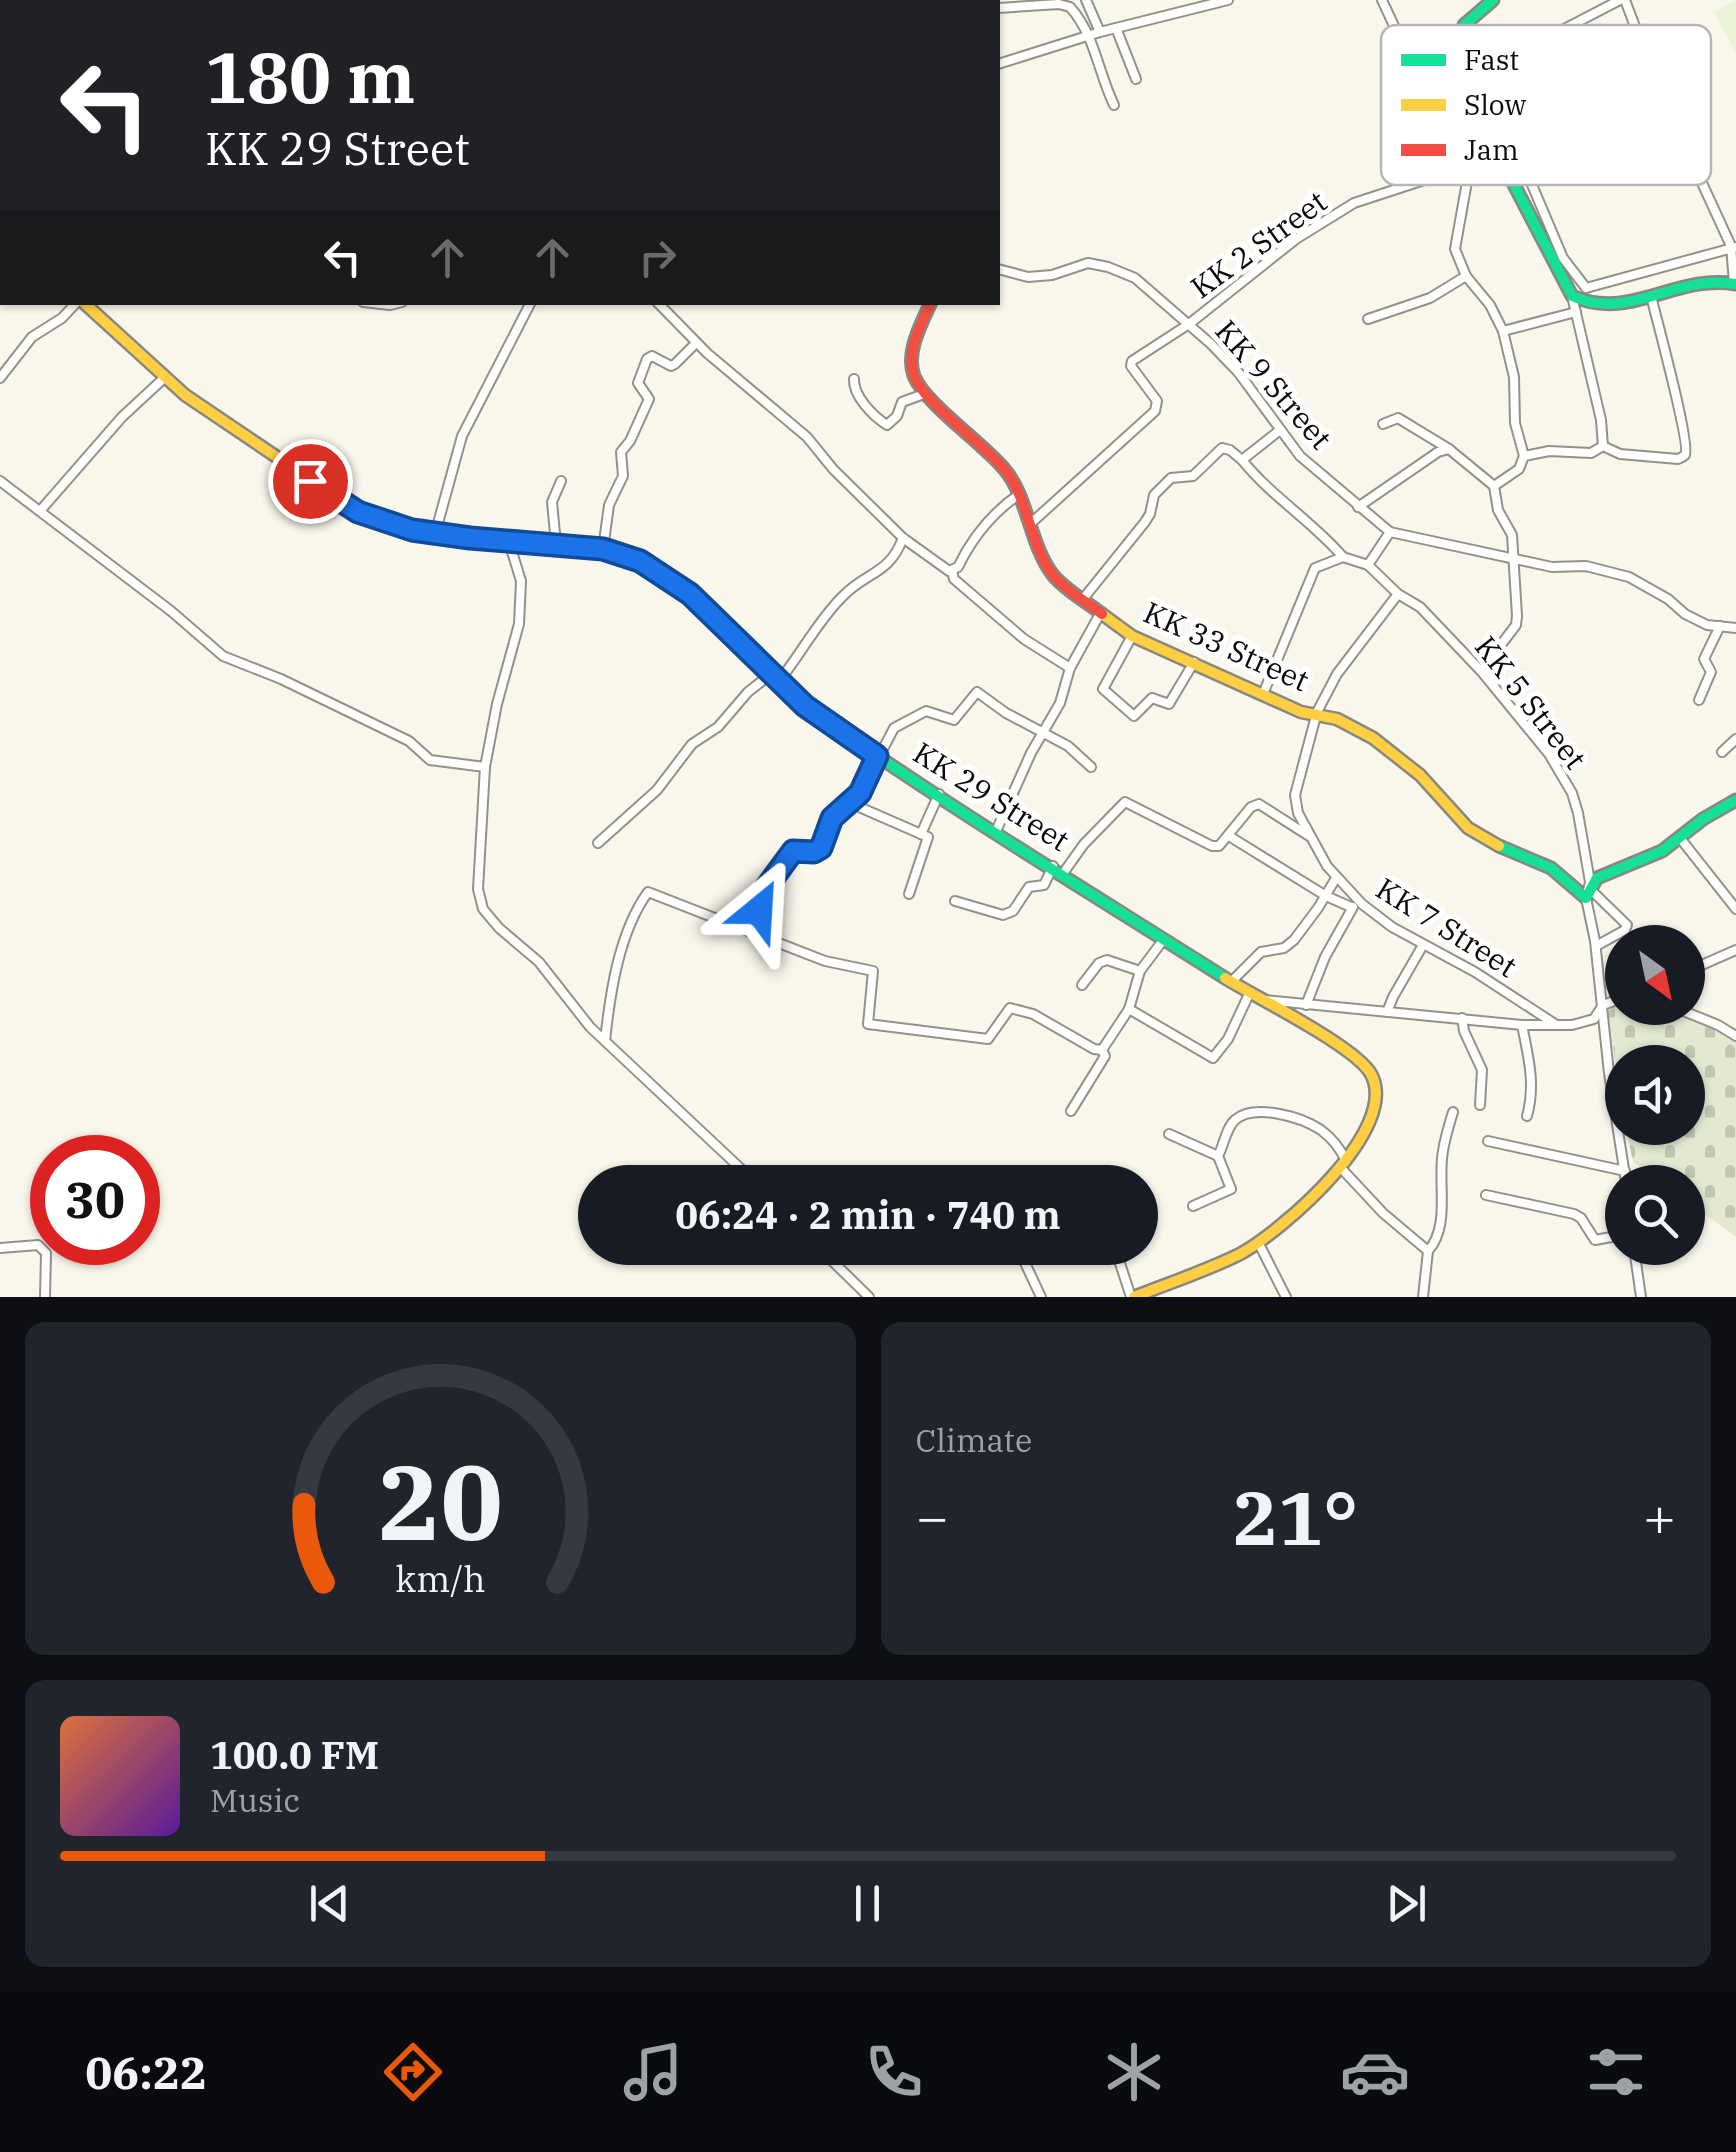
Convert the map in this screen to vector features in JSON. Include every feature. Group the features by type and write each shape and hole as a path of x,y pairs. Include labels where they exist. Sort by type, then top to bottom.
{"street":[{"path":"1086,0 1105,87 1114,105"},
{"path":"1000,63 1116,28 1228,0"},
{"path":"1382,0 1394,25"},
{"path":"1464,25 1493,0"},
{"path":"1572,25 1623,0 1633,25"},
{"path":"1000,8 1065,5 1095,34"},
{"path":"1116,28 1136,79"},
{"name":"KK 2 Street","path":"1029,525 1154,411 1157,401 1130,364 1189,324 1272,256 1354,204 1411,185"},
{"path":"1467,185 1456,249 1466,276 1490,304 1503,331 1514,377 1516,423 1524,456 1520,469 1494,486"},
{"path":"1514,185 1572,296 1601,420 1603,446"},
{"path":"1532,185 1563,258 1586,288 1733,247"},
{"path":"1572,296 1583,304 1597,306 1714,280 1735,284 1733,247 1704,185"},
{"name":"KK 9 Street","path":"1000,270 1028,277 1088,263 1108,266 1135,278 1238,372 1300,456 1390,532 1552,567 1586,566 1629,576 1685,614 1707,624 1736,628"},
{"path":"1368,319 1430,298 1466,276"},
{"path":"1603,446 1620,454 1678,459 1686,451 1651,296"},
{"path":"0,378 32,337 77,305"},
{"name":"KK 29 Street","path":"83,305 164,378 358,512 435,534 603,549 640,561 690,594 805,706 1231,982 1353,1054 1368,1068 1374,1081 1372,1108 1344,1165 1258,1242 1132,1297"},
{"path":"435,534 462,436 529,305"},
{"path":"660,305 696,343 807,437 833,469 903,538 952,571 954,579 1014,630 1070,668"},
{"name":"KK 33 Street","path":"930,305 914,338 912,371 924,394 1008,474 1055,578 1132,636 1301,712 1317,712 1370,737 1413,768 1468,829 1504,850 1539,862 1588,894"},
{"path":"1503,331 1576,312"},
{"path":"603,549 608,504 623,476 621,452 649,399 638,383 642,371 652,356 671,366 696,343"},
{"path":"40,511 122,416 164,378"},
{"path":"854,378 858,396 886,425 897,416 902,402 924,394"},
{"path":"1383,424 1398,418 1449,449 1494,486 1498,510 1512,536 1516,626 1481,671"},
{"path":"1242,460 1280,430"},
{"path":"1524,456 1549,451 1592,453 1603,446"},
{"path":"1083,599 1145,522 1154,495 1171,478 1192,476 1222,448 1242,460 1289,510 1332,544 1342,557 1368,566 1390,532"},
{"path":"1358,508 1438,452 1449,449"},
{"path":"0,480 172,611 222,656 281,679 410,740 430,760 485,767"},
{"path":"556,544 552,502 562,481"},
{"path":"952,571 992,517 1018,496"},
{"path":"598,844 657,790 692,744 718,727 748,692 775,677 842,597 860,580 894,560 903,538"},
{"path":"509,542 521,581 519,624 496,704 485,767 478,889 483,909 498,928 539,962 576,1012 737,1165"},
{"path":"1263,694 1315,568 1342,557"},
{"name":"KK 5 Street","path":"1368,566 1398,594 1420,606 1481,671 1549,754 1572,794 1590,882 1588,894 1623,1165"},
{"name":"KK 7 Street","path":"1398,594 1337,674 1317,712 1296,795 1298,813 1336,878 1362,904 1556,1024"},
{"path":"996,830 1031,753 1060,704 1070,668 1102,612"},
{"path":"1699,700 1711,672 1704,659 1720,626"},
{"path":"1132,636 1103,689 1134,716 1152,698 1168,704 1174,699 1194,662"},
{"path":"752,933 766,888 788,856 793,851 818,851 832,818 850,804 868,780 877,756 900,724 926,711 954,720 976,692 1068,746 1092,767"},
{"path":"1722,752 1736,739"},
{"path":"921,834 938,794"},
{"path":"1596,946 1627,925 1588,894 1597,878 1662,851 1703,818 1736,800"},
{"path":"955,901 1003,915 1009,913 1029,887 1044,884 1125,802 1212,846 1218,846 1251,807 1259,804 1309,836"},
{"path":"850,804 928,838 909,894"},
{"path":"1228,836 1326,896 1351,907 1362,904"},
{"path":"1680,838 1736,909"},
{"path":"1231,982 1262,952 1284,948 1294,940 1336,878"},
{"path":"605,1041 618,962 645,894 653,892 825,961 873,971 868,1024 988,1039 1010,1008 1033,1014 1102,1050"},
{"path":"1306,1005 1351,907"},
{"path":"1102,1050 1129,1009 1140,971 1164,938"},
{"path":"1387,1012 1392,996 1423,945"},
{"path":"1705,964 1736,950"},
{"path":"1082,985 1107,960 1140,971"},
{"path":"1129,1009 1213,1058 1228,1040 1250,992"},
{"name":"KK 7 Street","path":"1265,1000 1522,1025 1581,1025 1594,1019 1605,1004"},
{"path":"1462,1018 1482,1070 1480,1105"},
{"path":"1705,1020 1736,1036"},
{"path":"1522,1025 1532,1074 1532,1096 1526,1116"},
{"path":"1071,1111 1105,1056 1102,1050"},
{"path":"1423,1297 1428,1251 1433,1246 1441,1214 1442,1153 1453,1112"},
{"path":"1218,1156 1230,1126 1244,1114 1267,1114 1316,1127 1334,1141 1344,1165 1383,1213 1428,1251"},
{"path":"1170,1134 1218,1156 1232,1185 1231,1189 1194,1206"},
{"path":"1488,1142 1605,1167"},
{"path":"1486,1196 1574,1214 1595,1240 1605,1239"},
{"path":"1258,1242 1286,1297"},
{"path":"0,1248 38,1244 46,1253 45,1297"},
{"path":"836,1265 869,1297"},
{"path":"1026,1265 1041,1297"},
{"path":"1121,1265 1132,1297"},
{"path":"1636,1265 1641,1297"},
{"path":"1168,1284 1172,1297"}],"green space":[{"path":"1736,0 1736,53 1714,12"},
{"path":"1705,1023 1736,1041 1736,1237 1705,1214 1705,1165 1637,1165 1630,1145 1705,1145 1705,1045 1613,1045 1610,1025"}],"traffic: fast":[{"path":"1464,25 1493,0"},
{"path":"1514,185 1572,296 1614,304 1693,285 1736,284"},
{"path":"581,547 610,552 663,576 709,612 811,710 964,813 1225,978"},
{"path":"1499,846 1551,868 1586,898 1597,878 1662,851 1703,819 1736,800"}],"traffic: slow":[{"path":"86,305 185,395 358,512 398,527 435,534 581,547"},
{"path":"1102,614 1132,636 1301,712 1337,719 1373,738 1420,775 1468,828 1499,846"},
{"path":"1134,1297 1227,1260 1259,1242 1332,1176 1369,1122 1376,1097 1371,1074 1361,1063 1326,1037 1225,978"}],"traffic: jam":[{"path":"930,305 913,348 912,367 920,387 1005,470 1053,575 1102,614"}],"route":[{"path":"310,481 358,512 412,530 603,549 640,561 690,594 805,706 877,756 860,793 832,818 821,848 814,852 793,851 788,856 766,888 759,910"}]}
